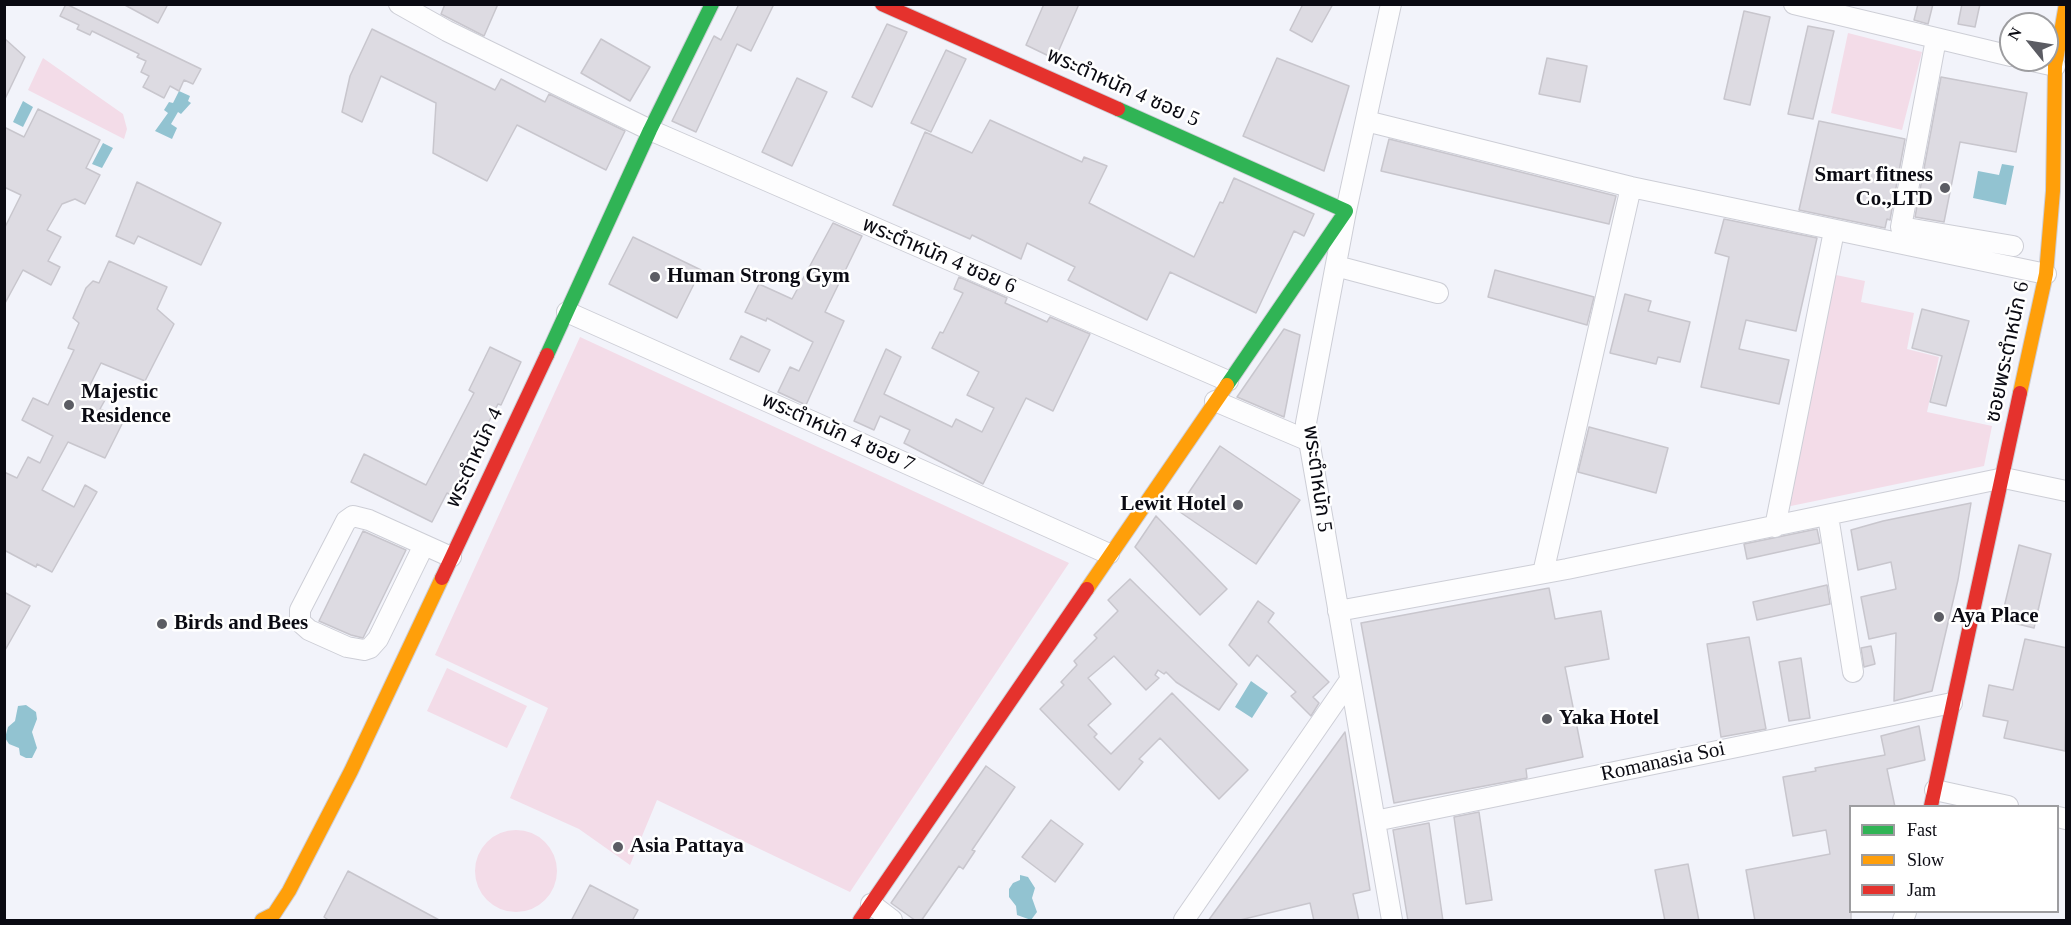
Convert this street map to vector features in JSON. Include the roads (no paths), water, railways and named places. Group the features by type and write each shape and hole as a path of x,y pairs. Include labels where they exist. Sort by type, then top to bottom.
{"street":[{"name":"พระตำหนัก 4 ซอย 6","path":"399,4 447,31 650,130 1228,381"},
{"name":"พระตำหนัก 4","path":"262,921 274,914 321,832 711,4"},
{"name":"พระตำหนัก 4 ซอย 5","path":"882,4 1346,211"},
{"name":"พระตำหนัก 5","path":"1391,4 1346,211 1306,423 1392,921"},
{"path":"1794,4 1999,53"},
{"name":"ซอยพระตำหนัก 6","path":"2059,43 2066,4"},
{"path":"1936,39 1901,227 2013,246"},
{"name":"ซอยพระตำหนัก 6","path":"1933,798 1952,703 2004,478 2046,274 2060,193 2055,72"},
{"path":"1366,121 1631,187 2046,274"},
{"path":"1543,573 1631,187"},
{"path":"860,921 1109,554 1346,211"},
{"path":"1775,527 1834,231"},
{"path":"1336,266 1438,293"},
{"name":"พระตำหนัก 4 ซอย 7","path":"567,312 1109,554"},
{"path":"1215,401 1309,441"},
{"path":"1338,611 1775,527 2004,478 2067,491"},
{"path":"1828,516 1853,672"},
{"path":"424,545 378,639 370,648 364,650 347,647 309,630 300,622 300,610 349,518 362,517 451,557"},
{"path":"1184,921 1350,680"},
{"name":"Romanasia Soi","path":"1374,821 1952,703"},
{"path":"1933,798 1991,805"},
{"path":"871,904 892,921"}],"water":[{"path":"179,91 190,96 188,101 191,103 181,114 178,112 171,124 177,128 172,139 155,131 168,113 164,110 169,102 173,103"},
{"path":"23,101 33,107 23,127 13,122"},
{"path":"103,143 113,148 102,168 92,164"},
{"path":"2002,164 2014,166 2006,205 1973,198 1978,171 1999,175"},
{"path":"1251,681 1268,693 1252,718 1235,707"},
{"path":"26,705 36,712 37,719 32,732 37,748 32,758 20,755 19,748 9,744 5,738 8,727 15,721 18,706"},
{"path":"1020,875 1028,877 1035,888 1032,898 1037,912 1031,920 1017,915 1016,906 1009,897 1009,889 1013,883 1020,880"}],"place":[{"name":"Smart fitness Co.,LTD","path":"1945,188"},
{"name":"Human Strong Gym","path":"655,277"},
{"name":"Majestic Residence","path":"69,405"},
{"name":"Lewit Hotel","path":"1238,505"},
{"name":"Aya Place","path":"1939,617"},
{"name":"Birds and Bees","path":"162,624"},
{"name":"Yaka Hotel","path":"1547,719"},
{"name":"Asia Pattaya","path":"618,847"}]}
